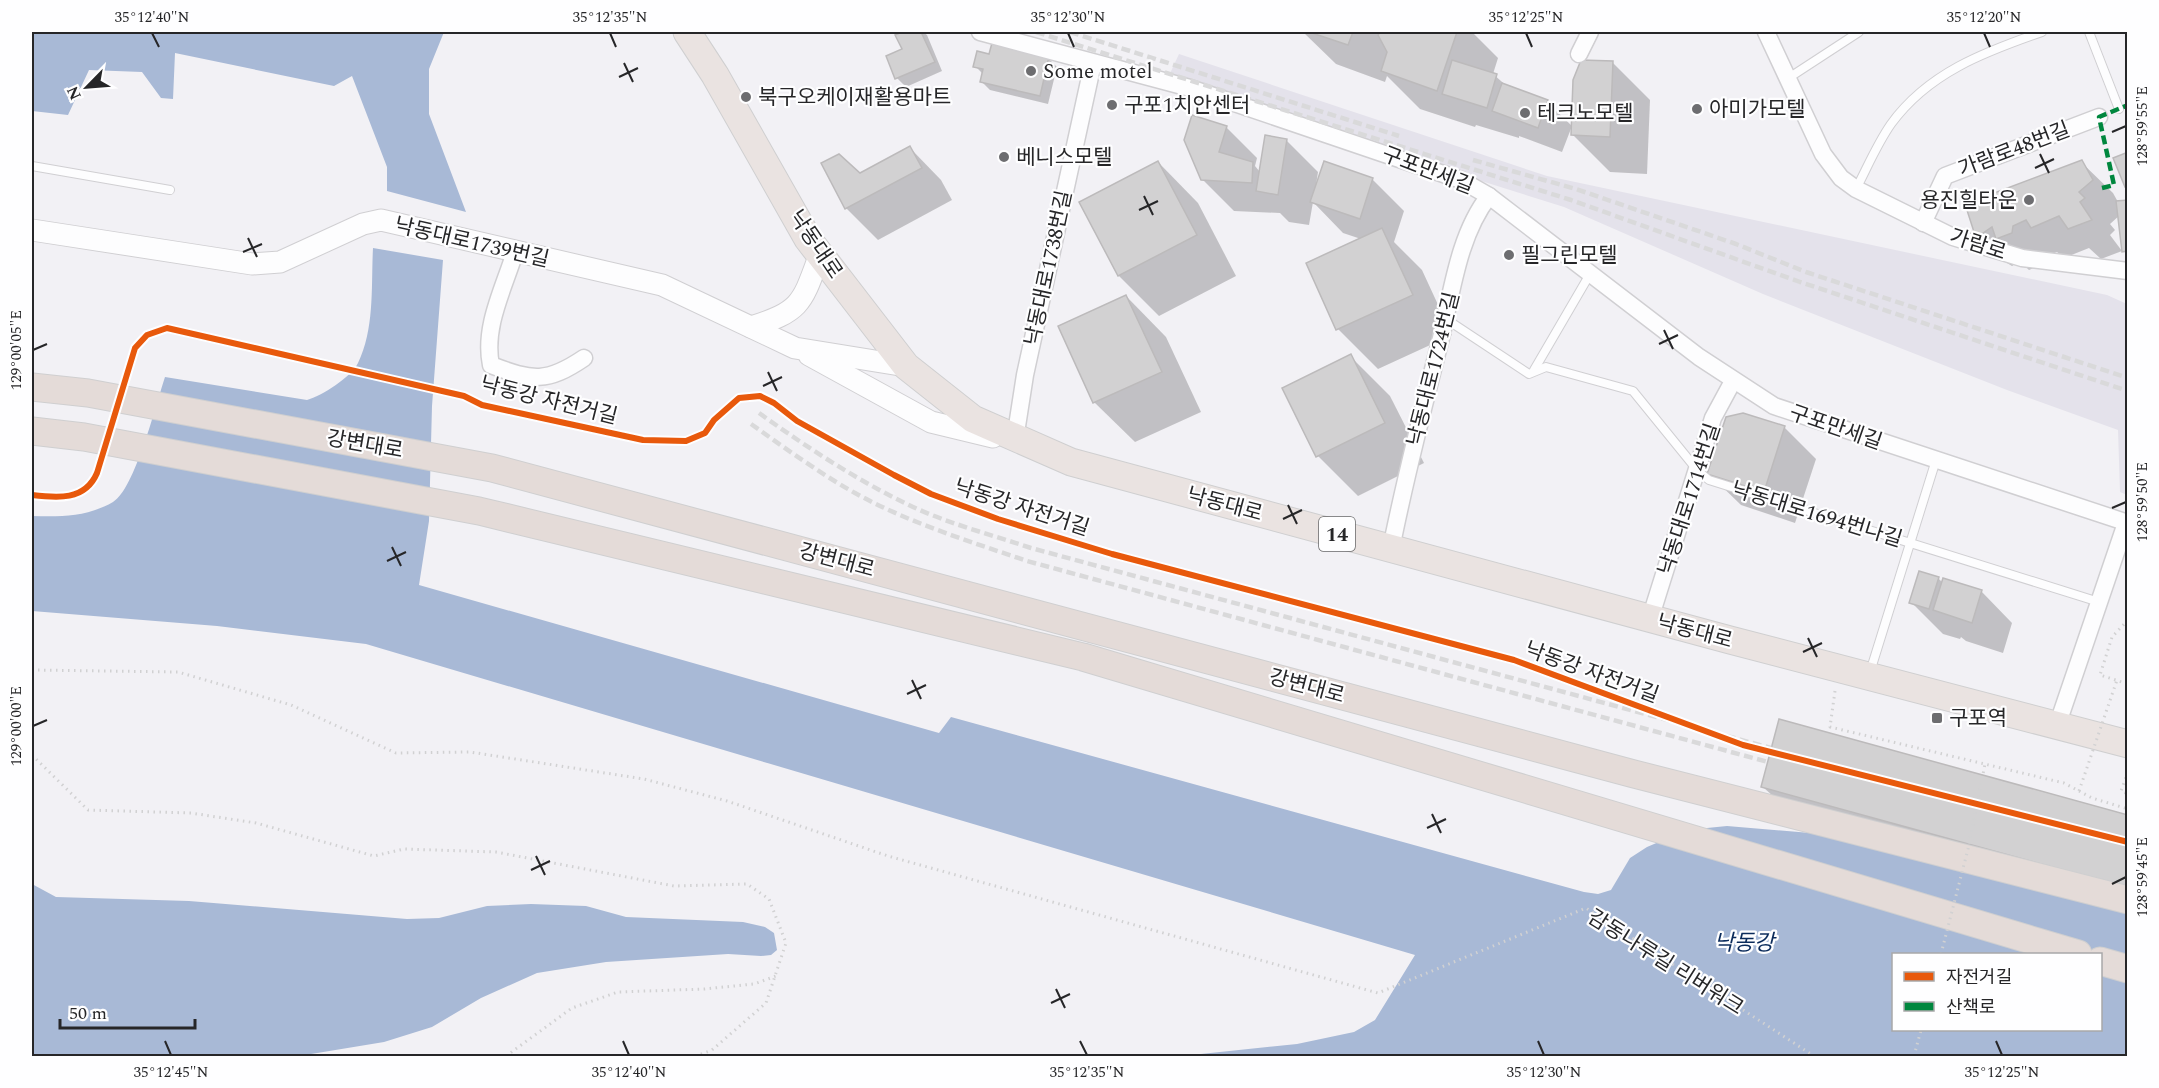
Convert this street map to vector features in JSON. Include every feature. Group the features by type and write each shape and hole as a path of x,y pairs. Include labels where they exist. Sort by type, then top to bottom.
{"highway":[{"name":"강변대로","path":"32,387 88,393 492,468 1634,774 2127,900"},
{"name":"강변대로","path":"32,432 84,437 479,511 1083,657 2075,953"},
{"path":"2102,962 2127,969"}],"main road":[{"name":"낙동대로","path":"687,32 715,75 808,239 906,366 973,419 1041,450 1093,468 1650,619 2127,744"},
{"path":"702,32 715,75"}],"street":[{"name":"구포만세길","path":"980,32 1190,88 1399,157 1461,180 1489,196 1733,381 1774,406 2127,523"},
{"path":"1579,54 1590,32"},
{"name":"가람로","path":"1766,32 1823,154 1841,178 1856,189 1953,237 2022,258 2127,271"},
{"name":"낙동대로1738번길","path":"1015,439 1025,375 1093,63"},
{"name":"가람로48번길","path":"1923,223 1945,176 2099,117"},
{"name":"낙동대로1724번길","path":"1391,549 1403,489 1474,215 1489,196"},
{"name":"낙동대로1739번길","path":"32,230 252,264 280,262 363,224 381,220 662,285 795,348 906,366"},
{"path":"515,252 489,332 488,349 491,365 527,375 546,377 561,374 584,358"},
{"path":"751,327 780,318 795,309 806,294 820,254"},
{"path":"795,348 931,422 1041,450"},
{"name":"낙동대로1714번길","path":"1650,619 1713,418 1733,381"},
{"path":"2057,726 2127,523"}],"lane":[{"path":"1787,79 1859,32"},
{"path":"2014,41 2017,32"},
{"path":"1856,189 1890,126 1916,94 1950,70 2014,41 2042,32"},
{"path":"2089,32 2119,109"},
{"path":"32,166 170,190"},
{"path":"1534,370 1590,274"},
{"name":"낙동대로1694번나길","path":"1446,319 1528,374 1546,367 1633,391 1698,471 1709,480 2099,602"},
{"path":"1869,677 1936,460"}],"path":[{"path":"2127,620 2112,637 2100,675 2127,684"},
{"path":"2079,791 2117,680"},
{"path":"1832,711 1830,727 2064,783 2125,808"},
{"path":"32,756 88,810 191,813 256,823 375,856 404,849 496,852 674,886 747,884 769,899 786,943 766,1003 712,1050 696,1056"},
{"path":"1941,953 1968,849 1985,764"},
{"path":"2127,772 2121,791 2127,794"},
{"path":"1968,801 1990,807"},
{"path":"506,1056 572,1008 618,992 754,984 776,976"},
{"path":"1914,1056 1920,1031"}],"shaded area":[{"path":"1179,54 1547,176 2107,295 2127,304 2127,495 2120,492 2118,430 2007,390 1763,294 1564,207 1166,82"}],"water":[{"path":"32,32 444,32 429,69 429,114 466,212 387,191 387,167 352,76 334,86 175,53 173,99 161,98 142,72 89,70 68,115 32,111"},
{"name":"낙동강","path":"373,248 443,260 432,406 429,521 419,585 939,733 951,717 1584,892 1598,894 1611,890 1630,858 1647,847 1687,830 1727,826 1834,835 2127,893 2127,1056 1182,1056 1297,1044 1354,1032 1375,1020 1415,955 366,644 217,626 32,611 32,516 63,516 93,511 113,502 121,494 137,464 165,377 307,400 336,385 358,363 370,321"},
{"path":"32,884 56,897 189,901 407,919 439,918 487,906 531,904 586,906 626,917 743,922 765,927 774,933 777,950 771,955 761,956 728,954 606,962 537,973 481,998 432,1027 384,1042 299,1056 32,1056"}],"building":[{"path":"902,32 921,32 935,62 895,79 886,56 902,49 895,35"},
{"path":"1309,32 1353,32 1348,45"},
{"path":"1380,32 1457,32 1437,91 1381,71 1387,52 1378,35"},
{"path":"992,43 1049,57 1040,96 980,82 983,69 973,67 977,51 989,54"},
{"path":"1452,60 1497,74 1487,108 1442,94"},
{"path":"1581,60 1613,61 1610,137 1571,135 1573,80"},
{"path":"1502,83 1548,100 1538,128 1492,111"},
{"path":"1192,115 1227,126 1219,152 1253,162 1252,183 1201,180 1184,140"},
{"path":"1265,135 1287,139 1278,195 1256,191"},
{"path":"910,146 922,168 845,209 821,163 839,154 860,173"},
{"path":"2128,152 2128,186 2125,187 2113,158"},
{"name":"용진힐타운","path":"2082,160 2093,180 2079,192 2085,198 2080,202 2092,220 2068,229 2059,216 2031,228 2026,220 2013,226 2012,233 1996,239 1992,227 1980,235 1974,232 1965,204"},
{"path":"1158,161 1197,235 1118,276 1079,202"},
{"path":"1324,161 1373,178 1360,219 1310,202"},
{"path":"2128,200 2128,251 2122,252 2116,201"},
{"path":"1382,228 1413,295 1336,330 1306,263"},
{"path":"1126,295 1162,372 1093,403 1058,326"},
{"path":"1351,354 1385,423 1316,457 1282,388"},
{"path":"1743,413 1785,426 1764,492 1707,474 1726,417"},
{"path":"1919,571 1939,577 1929,609 1909,603"},
{"path":"1943,578 1982,590 1972,623 1933,610"},
{"path":"1779,719 2128,815 2128,888 1761,787"}],"railway":[{"path":"1036,32 1571,200 1800,282 2128,391"},
{"path":"1070,32 1399,136"},
{"path":"1473,160 1576,189 1736,244 1806,272 2128,378"},
{"path":"759,413 815,451 873,486 913,507 971,529 1031,548 1771,748"},
{"path":"751,424 828,477 876,504 940,531 1027,561 1768,762"}],"marked path":[{"path":"2102,188 2114,185 2099,117 2128,105"}],"cycle path":[{"name":"낙동강 자전거길","path":"32,495 69,496 85,489 92,482 97,473 135,348 147,335 167,328 464,396 482,405 643,440 686,441 705,433 714,420 739,398 760,396 774,403 797,421 894,475 931,494 998,519 1112,554 1514,660 1743,745 2128,842"}],"place":[{"name":"Some motel","path":"1031,71"},
{"name":"북구오케이재활용마트","path":"746,97"},
{"name":"구포1치안센터","path":"1112,105"},
{"name":"아미가모텔","path":"1697,109"},
{"name":"테크노모텔","path":"1525,113"},
{"name":"베니스모텔","path":"1004,157"},
{"name":"용진힐타운","path":"2029,200"},
{"name":"필그린모텔","path":"1509,255"},
{"name":"구포역","path":"1937,718"}]}
